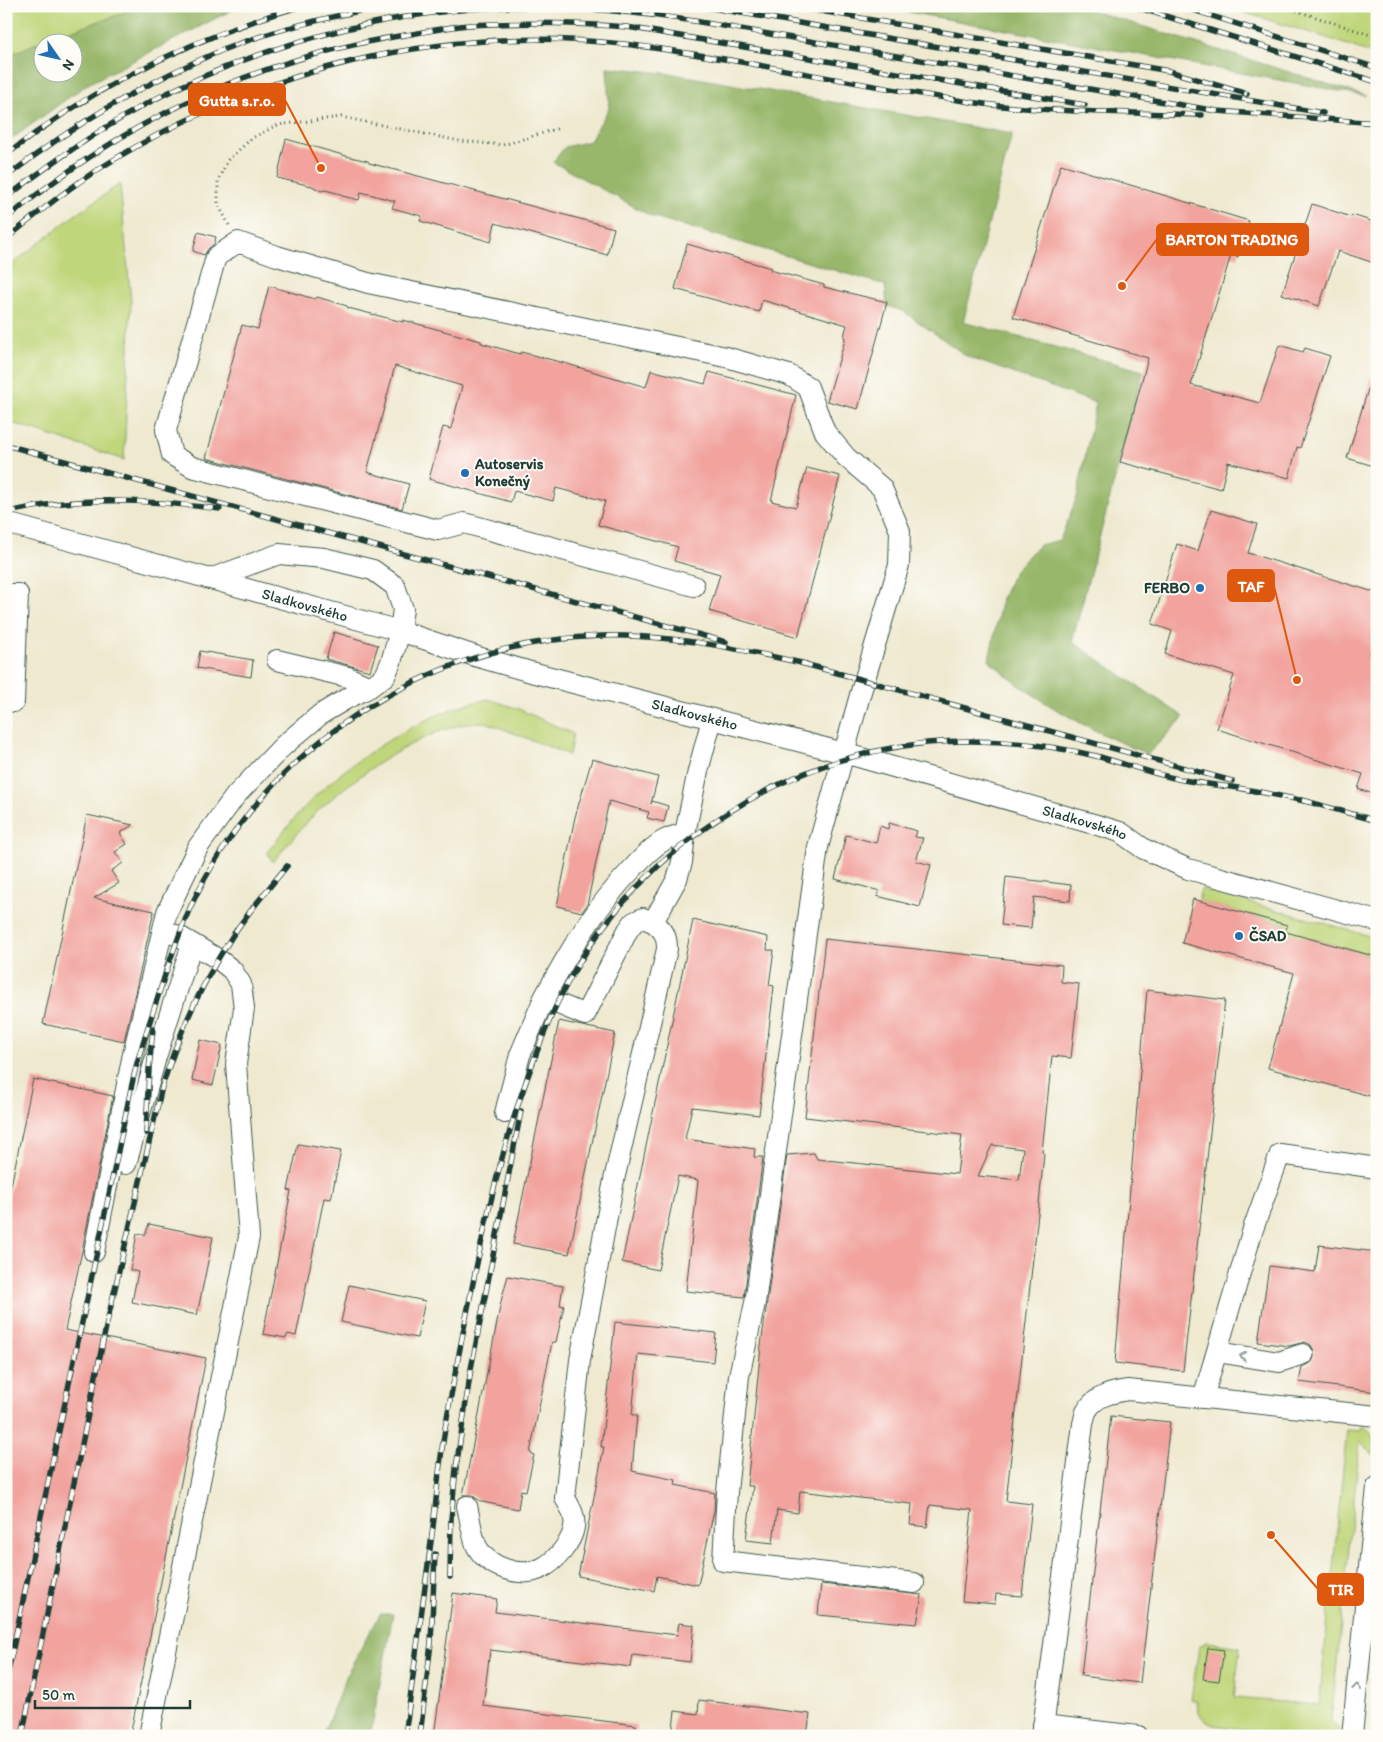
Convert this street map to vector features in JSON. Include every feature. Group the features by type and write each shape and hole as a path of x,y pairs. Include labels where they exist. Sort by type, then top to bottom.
{"street":[{"path":"694,586 464,522 438,530 429,528 192,467 172,455 166,430 216,258 238,242 277,256 368,283 726,357 789,375 808,387 825,432 846,456 882,488 900,531 899,565 818,847 755,1304 739,1376 727,1492 723,1561 914,1583"},
{"name":"Sladkovského","path":"6,523 400,631 478,657 531,672 844,753 1120,832 1144,849 1188,869 1377,921"},
{"path":"94,1252 133,1054 168,912 198,847 236,795 283,746 321,714 346,699 370,688 384,676 391,662 400,631 403,609 395,586 373,570 324,558 279,554 210,579"},
{"path":"6,594 18,594 14,702"},
{"path":"277,660 348,677 370,688"},
{"path":"653,922 676,879 682,862 684,833 712,719"},
{"path":"506,1114 520,1055 544,998 564,959 582,930 618,883 657,845 673,836 684,833"},
{"path":"467,1506 477,1547 487,1560 522,1573 541,1569 555,1558 567,1544 574,1527 574,1517 565,1498 580,1360 614,1180 667,949 667,938 664,932 653,922 643,918 639,918 634,922 628,930 585,1015 544,998"},
{"path":"149,1736 249,1237 236,1064 244,1008 241,984 232,970 178,936 163,932"},
{"path":"126,1164 156,1057 192,944"},
{"path":"1204,1398 1253,1229 1280,1154 1377,1168"},
{"path":"1217,1352 1279,1362 1302,1363"},
{"path":"1138,1736 1043,1730 1086,1411 1110,1392 1128,1390 1377,1416"},
{"path":"1352,1736 1377,1487"}],"path":[{"path":"1282,6 1377,37"},
{"path":"238,242 218,204 218,180 228,160 252,138 278,125 341,117 460,141 503,145 560,128"}],"green space":[{"path":"17,6 134,6 121,14 68,32 32,32 32,45 6,57 6,12"},
{"path":"135,6 246,6 232,10 86,85 6,143 6,57 32,45 32,82 82,82 82,32 68,32 121,14"},
{"path":"876,6 1077,6 1366,96"},
{"path":"1223,6 1353,6 1377,13 1377,55 1318,35"},
{"path":"607,67 674,74 1012,134 963,322 1143,371 1072,642 1184,717 1148,754 1069,717 1039,699 989,660 1002,598 1016,569 1039,545 1060,540 1077,497 1096,403 968,357 903,311 887,306 885,285 651,216 553,162 565,147 590,141 609,108"},
{"path":"120,184 131,302 124,460 19,425 6,423 6,269 71,218"},
{"path":"488,699 519,709 573,734 569,755 486,722 446,729 403,749 362,774 322,807 293,837 273,862 267,852 303,809 340,774 371,752 420,723 454,708"},
{"path":"1201,889 1377,938 1377,957 1305,937 1303,939 1285,933 1287,925 1198,901"},
{"path":"1362,1426 1370,1431 1374,1441 1373,1455 1360,1441 1331,1720 1341,1732 1340,1736 1291,1736 1209,1723 1201,1716 1197,1701 1191,1699 1199,1647 1207,1642 1240,1647 1234,1698 1319,1705 1347,1430 1360,1431"},
{"path":"380,1614 393,1614 370,1736 320,1736 323,1734 349,1670"}],"building":[{"path":"286,139 614,228 607,255 495,223 491,242 420,221 422,216 392,208 395,201 361,192 359,200 277,178"},
{"path":"1061,164 1249,221 1238,257 1231,255 1191,385 1260,403 1279,345 1303,352 1305,348 1330,356 1300,448 1297,447 1289,478 1228,462 1221,489 1120,462 1148,358 1013,317"},
{"path":"1312,204 1351,217 1352,215 1377,223 1377,264 1338,251 1319,306 1282,294"},
{"path":"198,232 216,237 214,244 204,255 193,251"},
{"path":"687,244 771,268 770,270 824,285 824,287 887,302 858,409 827,401 845,340 844,336 847,325 762,300 759,312 675,289"},
{"path":"269,286 481,341 481,343 520,354 521,352 564,363 646,387 651,370 705,384 709,372 796,395 771,501 796,507 807,468 840,476 798,637 709,611 720,574 674,561 678,547 598,525 605,501 556,488 553,501 514,491 511,502 429,479 443,427 451,429 462,386 395,366 367,472 409,484 402,509 206,458 242,325 258,329"},
{"path":"1373,373 1377,373 1377,467 1347,458"},
{"path":"1211,510 1257,524 1248,553 1377,593 1377,632 1369,656 1377,657 1377,795 1358,789 1363,774 1217,729 1234,675 1165,654 1172,631 1152,624 1177,544 1198,551"},
{"path":"334,632 378,645 370,671 326,659"},
{"path":"200,651 253,660 251,677 197,668"},
{"path":"592,759 658,777 651,804 652,801 668,806 664,822 647,818 649,812 609,801 587,905 582,912 557,906 575,817"},
{"path":"87,815 133,825 120,833 127,844 115,852 123,863 111,871 119,883 94,898 154,911 124,1041 43,1024"},
{"path":"889,823 917,831 915,837 923,838 916,861 931,865 920,907 877,896 880,891 835,879 846,835 876,843 880,826 888,829"},
{"path":"1006,877 1071,885 1070,901 1034,897 1031,928 1001,925"},
{"path":"1193,899 1287,925 1286,932 1377,957 1377,1098 1268,1068 1294,973 1182,943"},
{"path":"693,920 768,937 767,950 774,950 769,985 774,986 759,1115 692,1107 685,1139 755,1149 754,1157 763,1157 744,1297 686,1291 698,1180 678,1176 658,1270 622,1262"},
{"path":"825,939 1062,965 1061,982 1079,984 1071,1058 1052,1056 1038,1214 1006,1501 1032,1504 1022,1596 996,1594 995,1604 962,1601 972,1510 930,1505 927,1527 910,1525 912,1504 800,1491 798,1513 777,1510 773,1543 746,1540 753,1486 747,1486 761,1346 787,1155 814,1153 817,1159 957,1174 962,1135 805,1117","holes":["992,1145 1023,1149 1019,1180 978,1176"]},
{"path":"1147,990 1225,1000 1183,1371 1115,1363"},
{"path":"559,1021 615,1033 569,1254 513,1244"},
{"path":"200,1040 222,1045 213,1085 192,1080"},
{"path":"33,1079 113,1096 65,1330 206,1358 130,1736 6,1736 6,1210"},
{"path":"298,1144 341,1151 331,1199 324,1198 296,1336 288,1334 286,1338 263,1334 291,1191 288,1190"},
{"path":"149,1224 213,1237 197,1315 132,1302 138,1272 130,1270 137,1234 145,1235"},
{"path":"1319,1245 1377,1252 1377,1392 1299,1382 1302,1367 1312,1362 1314,1357 1311,1345 1305,1342 1289,1346 1258,1342 1269,1266 1315,1272"},
{"path":"508,1276 563,1286 560,1305 564,1306 556,1342 552,1342 530,1453 534,1455 526,1491 521,1490 518,1509 482,1502 471,1495 463,1495 502,1297"},
{"path":"349,1285 425,1301 417,1338 341,1322"},
{"path":"615,1322 716,1333 713,1362 638,1354 632,1415 637,1415 632,1471 676,1480 675,1485 715,1493 714,1511 698,1585 657,1576 654,1591 578,1576 604,1447 601,1447"},
{"path":"1111,1416 1170,1422 1140,1683 1081,1676"},
{"path":"821,1584 922,1595 917,1624 818,1615"},
{"path":"453,1593 497,1599 495,1612 677,1635 679,1623 694,1625 690,1662 633,1655 631,1667 490,1650 483,1706 636,1725 635,1736 434,1736"},
{"path":"1208,1648 1224,1650 1219,1681 1203,1679"},
{"path":"699,1700 810,1714 807,1736 672,1736 675,1711 698,1714"}],"railway":[{"path":"6,155 74,107 146,66 221,33 301,6"},
{"path":"6,177 84,122 167,75 244,42 323,19 383,6"},
{"path":"700,6 1323,113"},
{"path":"791,6 1169,71 1247,94"},
{"path":"1133,6 1377,82"},
{"path":"1180,6 1377,68"},
{"path":"6,198 48,166 114,122 160,96 224,68 306,39 349,28 392,19 478,9 565,7 651,15 1217,111 1377,123"},
{"path":"6,219 51,184 97,152 144,124 193,99 244,78 296,60 349,46 469,25 548,23 627,27 1085,105"},
{"path":"6,239 89,175 162,133 223,104 287,80 352,61 419,48 486,41 554,40 623,44 735,61 977,103 1005,106 1202,115"},
{"path":"6,445 726,642"},
{"path":"6,513 32,507 86,501 166,503 220,509"},
{"path":"6,1681 139,1057 178,937 190,908 222,851 261,799 306,753 358,714 414,682 474,658 537,643 602,636 628,636 654,637 705,644 806,664"},
{"path":"801,663 1232,781"},
{"path":"405,1736 446,1423 481,1245 501,1160 528,1076 560,998 573,973 603,928 638,886 678,849 723,816 770,789 821,767 873,752 927,743 991,741 1054,748 1096,756 1182,780 1309,802"},
{"path":"1302,800 1377,821"},
{"path":"22,1736 106,1327 162,1087 184,1028 211,971 239,926 287,866"},
{"path":"146,1133 153,1029"},
{"path":"450,1577 451,1519 456,1468 471,1369 521,1111"},
{"path":"420,1736 431,1643 435,1554"}],"place":[{"name":"Gutta s.r.o.","path":"321,168"},
{"name":"BARTON TRADING","path":"1122,286"},
{"name":"Autoservis Konečný","path":"465,473"},
{"name":"FERBO","path":"1200,588"},
{"name":"TAF","path":"1297,680"},
{"name":"ČSAD","path":"1239,936"},
{"name":"TIR","path":"1271,1535"}]}
